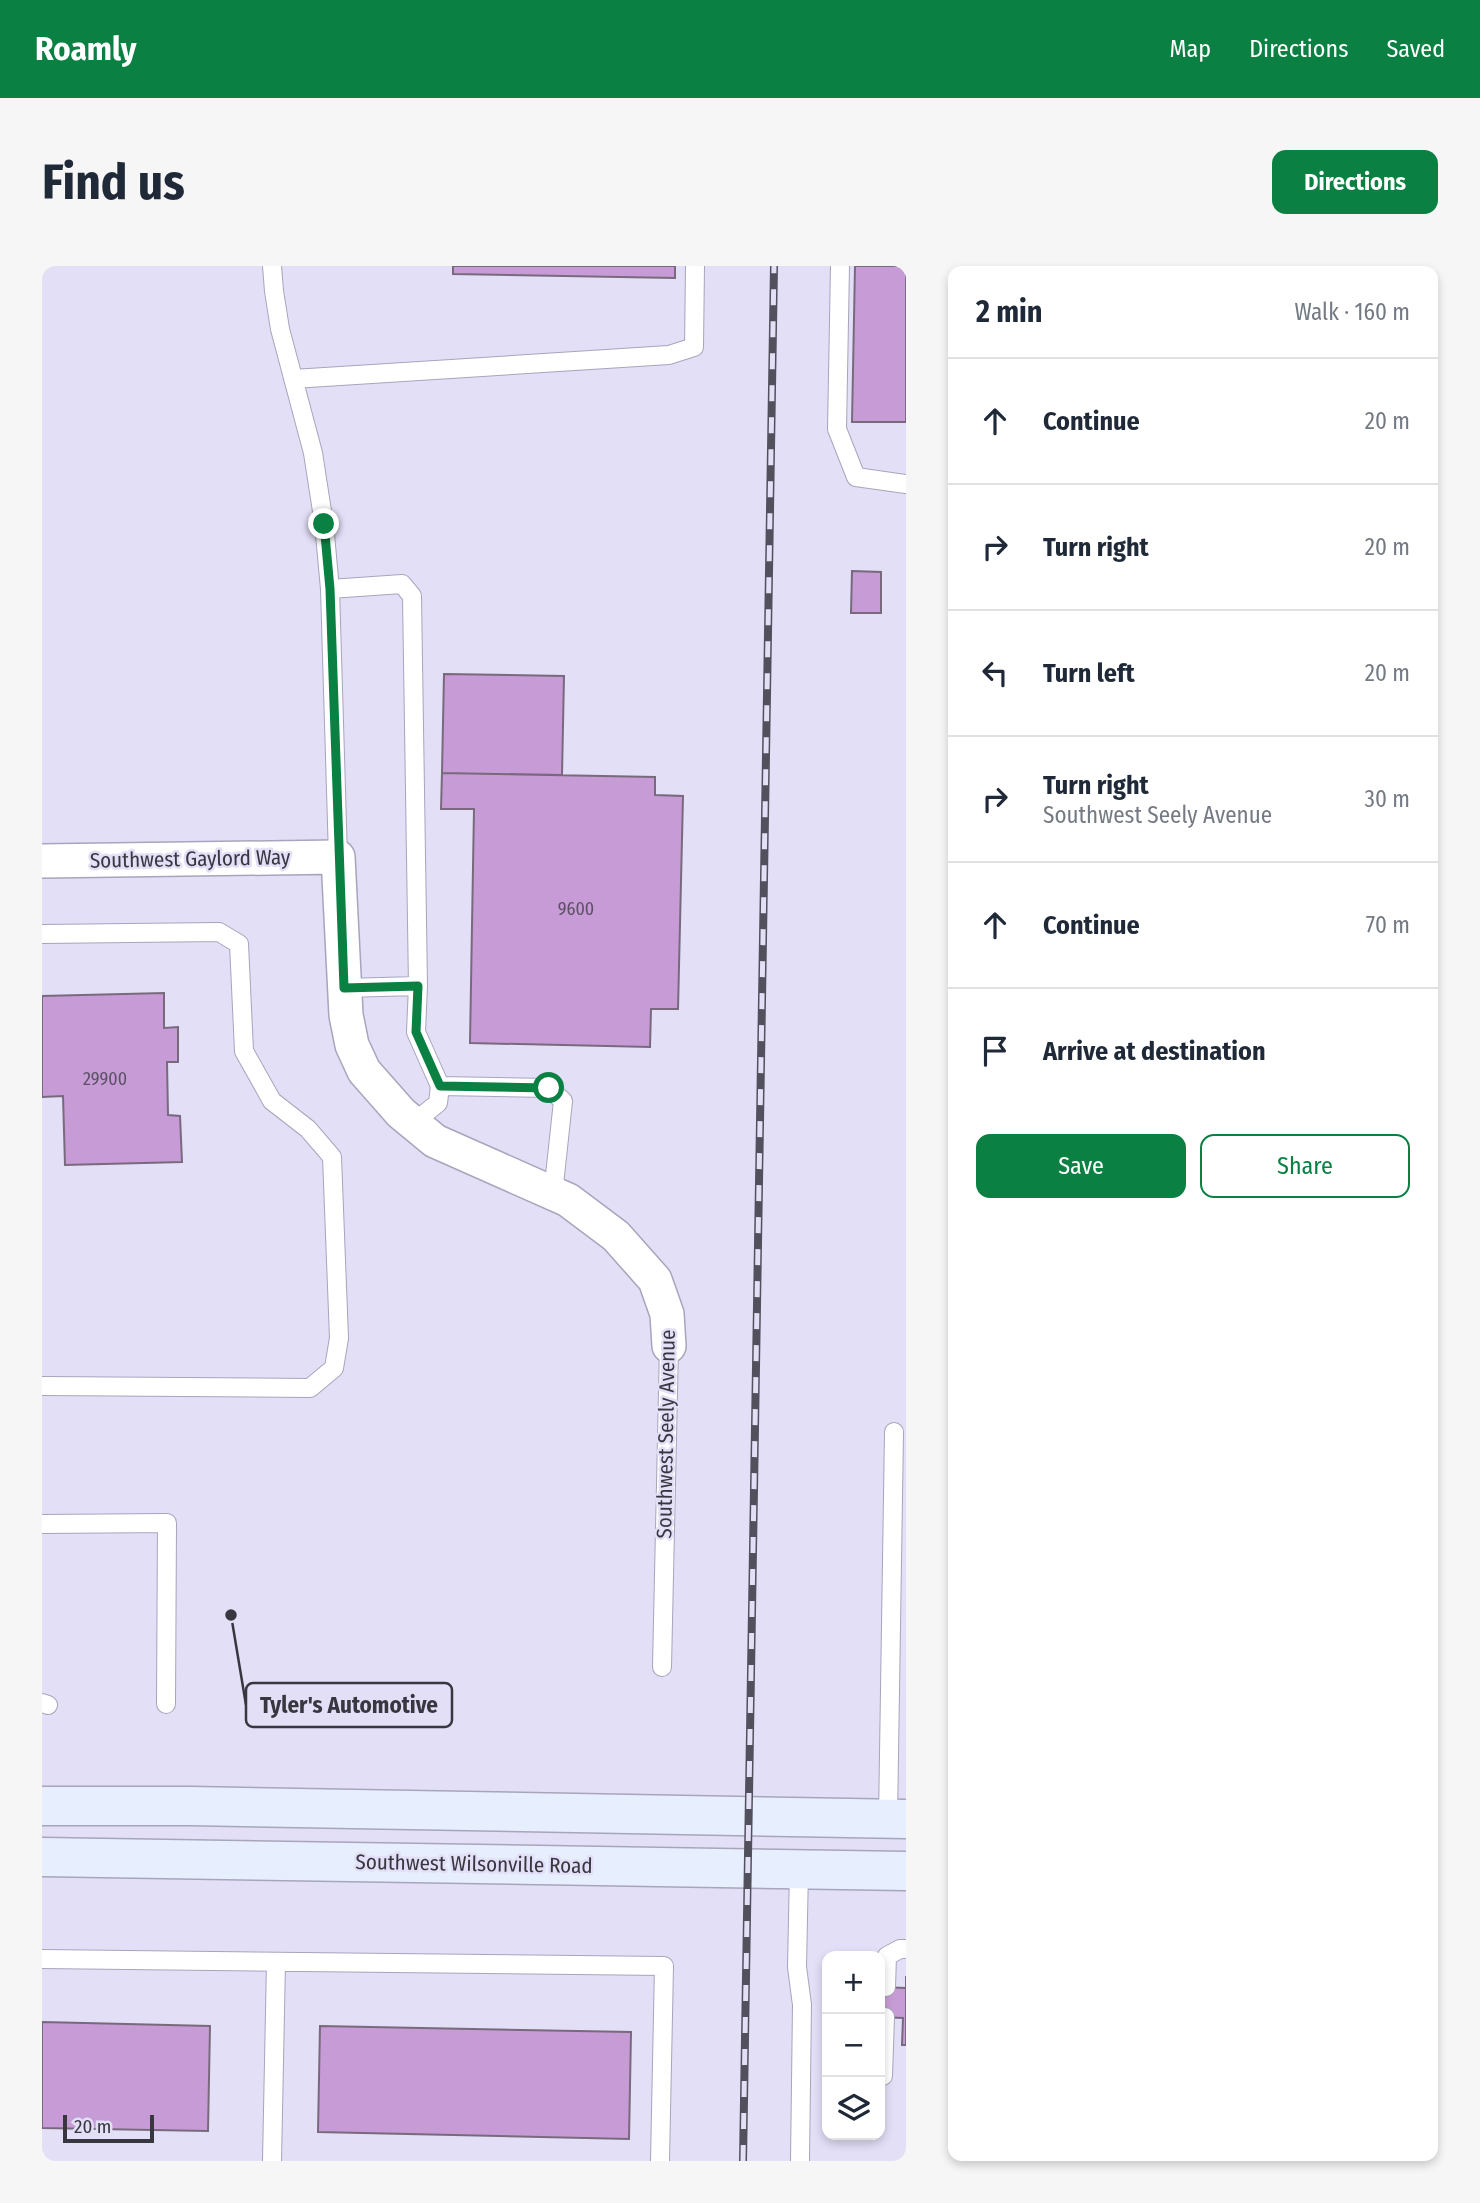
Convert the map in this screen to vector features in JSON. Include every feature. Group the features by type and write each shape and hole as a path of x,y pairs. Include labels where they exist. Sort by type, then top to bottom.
{"main road":[{"path":"42,1806 191,1805 897,1819"},
{"name":"Southwest Wilsonville Road","path":"42,1857 76,1855 906,1871"}],"street":[{"name":"Southwest Gaylord Way","path":"42,861 338,857"},
{"name":"Southwest Seely Avenue","path":"338,857 346,1015 352,1045 364,1071 377,1088 435,1141 568,1200 616,1236 655,1280 667,1314 669,1346"}],"lane":[{"path":"272,266 280,329 313,453 330,589 338,857"},
{"path":"293,379 669,355 694,347 695,266"},
{"path":"840,266 837,429 856,477 906,484"},
{"path":"330,589 402,584 412,596 418,986 416,1032 440,1086 438,1103 413,1123"},
{"path":"42,934 219,932 239,944 244,1051 272,1101 308,1129 332,1157 338,1338 334,1368 310,1388 42,1386"},
{"path":"344,988 418,986"},
{"path":"440,1086 549,1088 563,1101 553,1194"},
{"name":"Southwest Seely Avenue","path":"662,1667 669,1346"},
{"path":"894,1432 897,1819"},
{"path":"42,1524 167,1523 166,1704"},
{"path":"799,1870 797,1967 802,2005 800,2161"},
{"path":"886,1987 887,1956 900,1949 906,1950"},
{"path":"42,1959 664,1966 660,2161"},
{"path":"272,2161 276,1962"}],"building":[{"path":"453,266 675,266 675,278 453,274"},
{"path":"855,266 906,266 906,422 852,422"},
{"path":"852,571 881,572 881,613 851,613"},
{"path":"444,674 564,676 562,775 442,773"},
{"path":"442,773 655,777 655,795 683,796 678,1009 651,1009 650,1047 470,1043 474,809 441,809"},
{"path":"164,993 164,1028 178,1027 178,1062 167,1062 168,1115 180,1116 182,1162 65,1165 63,1096 42,1097 42,996"},
{"path":"885,1987 906,1988 906,2045 902,2045 903,2018 885,2017"},
{"path":"42,2022 210,2026 208,2131 42,2128"},
{"path":"320,2026 631,2032 629,2139 318,2132"}],"railway":[{"path":"743,2161 774,266"}],"place":[{"name":"Tyler's Automotive","path":"231,1615"}],"route":[{"path":"324,524 330,589 344,988 418,986 416,1032 440,1086 549,1088"}]}
